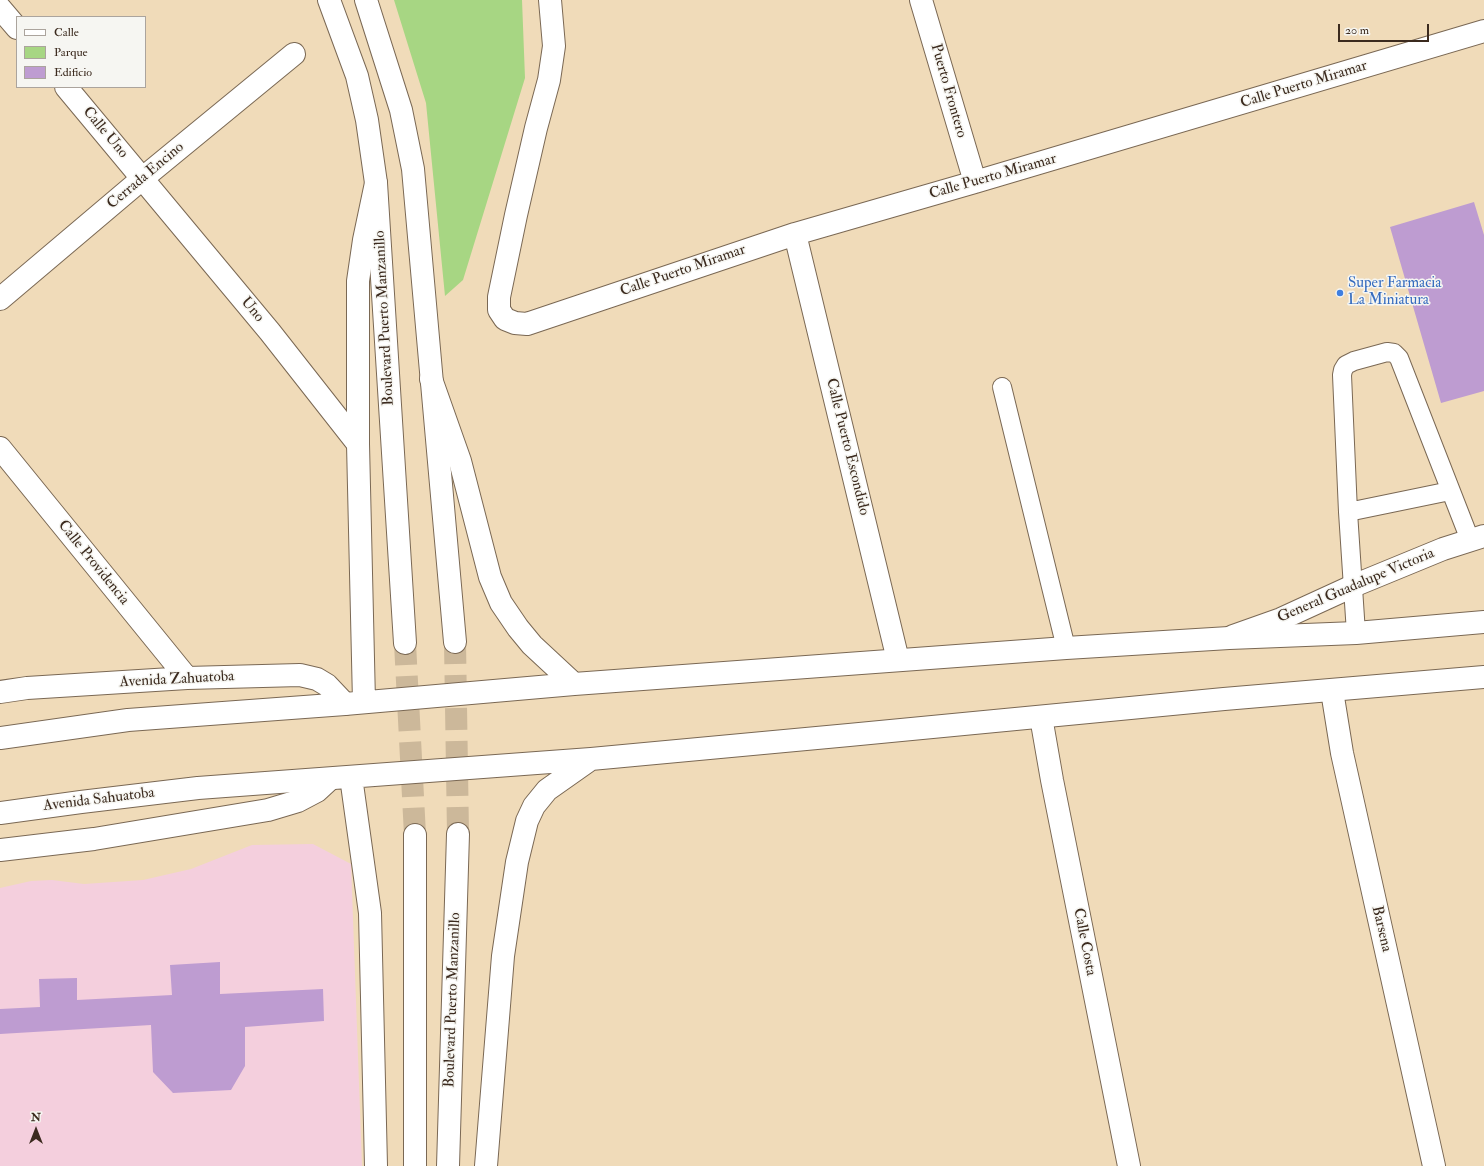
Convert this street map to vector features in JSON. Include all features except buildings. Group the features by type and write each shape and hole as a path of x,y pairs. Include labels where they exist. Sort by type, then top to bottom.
{"street":[{"name":"Boulevard Puerto Manzanillo","path":"329,0 341,29 357,76 367,120 376,183 405,643"},
{"path":"366,0 401,110 413,169 455,642"},
{"name":"Calle Puerto Miramar","path":"550,0 554,46 549,80 516,214 499,297 499,310 505,319 515,323 527,324 795,234 1484,31"},
{"name":"Puerto Frontero","path":"921,0 975,182"},
{"path":"0,8 16,27"},
{"name":"Cerrada Encino","path":"0,299 143,178 294,54"},
{"name":"Calle Uno","path":"67,88 143,178"},
{"name":"Uno","path":"143,178 270,332 358,444"},
{"path":"354,703 358,444 358,281 364,240 376,183"},
{"name":"Calle Puerto Escondido","path":"795,234 898,660"},
{"path":"431,380 460,461 490,577 501,603 532,645 574,684"},
{"name":"Calle Providencia","path":"0,448 187,678"},
{"name":"General Guadalupe Victoria","path":"1229,638 1281,619 1353,586 1477,538"},
{"path":"0,738 128,720 354,703 574,684 1066,648 1229,638 1356,633 1484,622"},
{"name":"Avenida Zahuatoba","path":"0,692 27,688 187,678 300,675 317,679 354,703"},
{"name":"Avenida Sahuatoba","path":"0,813 198,788 591,758 1216,700 1484,677"},
{"name":"Barsena","path":"1332,691 1342,752 1434,1166"},
{"name":"Calle Costa","path":"1041,717 1129,1166"},
{"path":"486,1166 503,956 517,862 527,821 534,806 547,790 591,758"},
{"path":"0,850 94,839 268,810 298,801 340,778 370,914 376,1166"},
{"name":"Boulevard Puerto Manzanillo","path":"448,1166 458,834"},
{"path":"415,835 415,1166"}],"lane":[{"path":"1356,633 1348,512 1342,375 1346,365 1379,353 1394,353 1399,358 1450,491 1477,538"},
{"path":"1002,387 1066,648"},
{"path":"1348,512 1450,491"}],"shaded area":[{"path":"313,844 351,864 362,1166 0,1166 0,888 31,881 52,880 84,884 143,880 191,869 252,845"}],"green space":[{"path":"394,0 522,0 525,78 463,280 445,296 426,103"}],"tunnel":[{"path":"455,642 458,834"},
{"path":"405,643 415,835"}],"place":[{"name":"Super Farmacia La Miniatura","path":"1340,293"}]}
